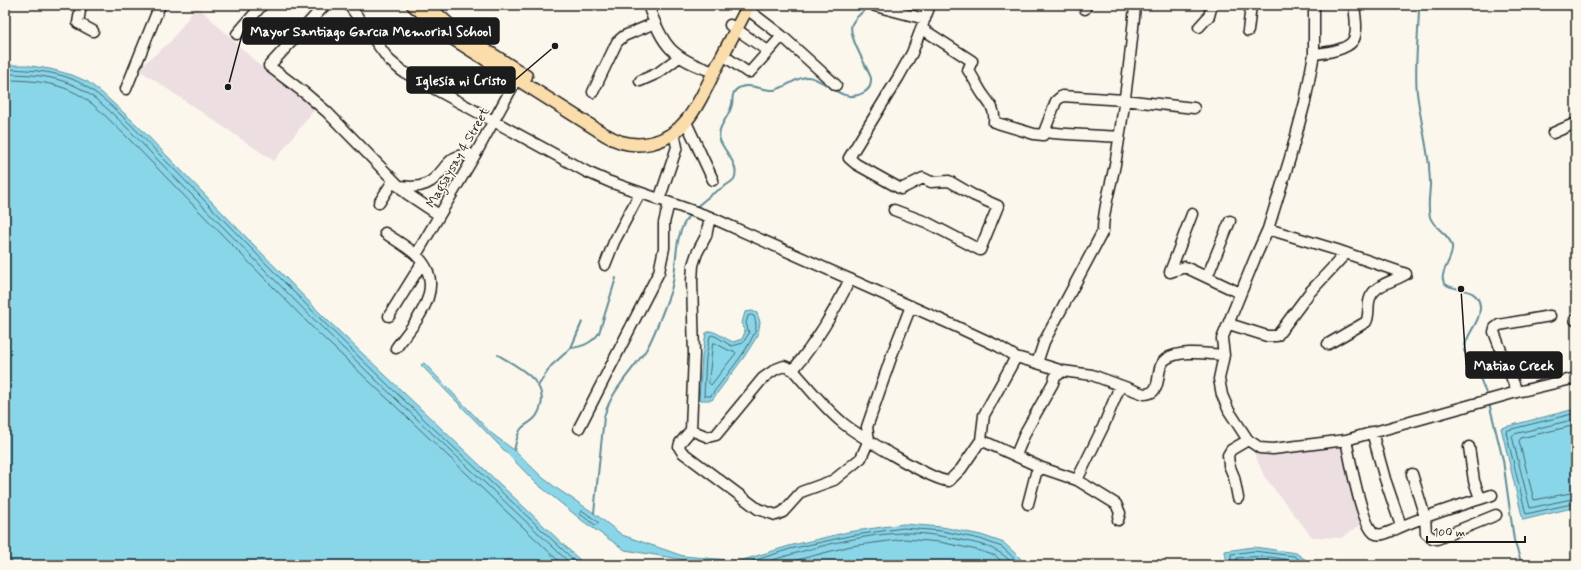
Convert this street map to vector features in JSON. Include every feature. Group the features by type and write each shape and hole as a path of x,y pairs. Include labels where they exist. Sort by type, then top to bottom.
{"main road":[{"path":"414,5 452,38 608,128 623,135 643,138 660,133 677,122 687,110 711,71 723,55 733,27"},
{"path":"427,5 456,31 598,131 621,142 643,144 654,142 674,133 692,114 711,71 745,6"}],"street":[{"path":"81,5 78,23 93,31"},
{"path":"126,88 160,5"},
{"path":"237,34 262,5"},
{"path":"325,5 269,66 327,112 396,184 415,200 439,215"},
{"path":"349,5 379,48 395,66 587,172 659,200 710,217 912,306 973,334 1016,357 1063,371 1092,375 1120,386 1148,394 1156,389 1161,364 1166,359 1174,355 1198,352 1224,355"},
{"path":"648,5 655,23 665,41 679,57 711,71"},
{"path":"894,210 926,222 980,250 998,206 949,182 931,182 923,178 902,189 856,164 849,158 898,78 912,52 930,5"},
{"path":"1037,363 1044,342 1103,231 1103,219 1112,180 1119,137 1135,5"},
{"path":"1199,27 1209,16 1212,5"},
{"path":"1248,32 1251,5"},
{"path":"1314,5 1314,54 1305,102 1296,137 1268,229 1222,339 1224,355 1219,379 1222,395 1229,412 1248,440 1260,448 1273,449 1346,440 1517,392 1576,378"},
{"path":"1314,54 1339,49 1349,45 1354,40 1356,32 1354,5"},
{"path":"745,6 782,36 836,85"},
{"path":"875,6 923,24 972,61 968,70 976,80 980,91 992,106 995,114 994,122 1034,134 1043,135 1046,132 1064,135 1080,134 1119,137"},
{"path":"594,92 617,42 624,36 655,23"},
{"path":"733,27 768,51"},
{"path":"723,55 748,73 782,36"},
{"path":"640,81 658,73 679,57"},
{"name":"Magsaysay 4 Street","path":"389,316 419,259 439,215 475,155 518,76"},
{"path":"1046,132 1056,101 1062,96 1124,100 1194,108"},
{"path":"686,122 713,180"},
{"path":"1553,133 1576,123"},
{"path":"659,200 678,147 674,133"},
{"path":"396,184 414,187 427,184 452,159 465,154 475,155"},
{"path":"379,203 396,184"},
{"path":"605,265 614,242 640,193"},
{"path":"580,428 659,272 664,248 664,223 669,203"},
{"path":"1192,214 1170,272 1185,267 1240,293"},
{"path":"710,217 706,236 697,252 693,265 694,354 691,430 680,443 680,448 682,452 758,509 776,515 783,512 801,492 834,480 861,458 869,440 867,427 893,352 912,306"},
{"path":"1207,277 1230,221"},
{"path":"1268,229 1346,253 1406,274 1373,292 1369,299 1366,322 1328,344"},
{"path":"385,233 419,259 432,284 428,300 396,348"},
{"path":"1229,324 1267,336 1277,336 1280,334 1310,292 1346,253"},
{"path":"793,370 813,345 824,328 850,279"},
{"path":"1517,392 1494,332 1494,328 1499,325 1550,316"},
{"path":"691,430 708,437 716,435 763,378 776,369 784,366 793,370 831,413 844,424 896,457 945,481 953,478 961,469 981,440 984,415 1016,357"},
{"path":"1016,455 1026,431 1055,377 1063,371"},
{"path":"1077,480 1103,427 1120,386"},
{"path":"1372,432 1385,479 1401,526"},
{"path":"981,440 1042,468 1077,480 1116,504 1120,513 1118,520"},
{"path":"1238,498 1234,477 1229,465 1228,455 1231,450 1248,440"},
{"path":"1346,440 1358,492 1367,522 1375,533 1380,534 1389,532 1406,523 1492,495"},
{"path":"1468,447 1474,481 1480,498"},
{"path":"1028,504 1036,473 1042,468"},
{"path":"1412,474 1425,517 1426,533 1432,538 1437,539 1496,515"}],"shaded area":[{"path":"197,6 259,65 318,105 274,161 138,69 171,41"},
{"path":"1340,441 1365,522 1341,538 1312,537 1264,476 1253,450"}],"water":[{"path":"5,65 25,65 50,69 72,75 88,82 102,93 136,124 323,316 585,565 5,565"},
{"path":"752,311 757,313 760,322 758,335 744,357 712,400 699,400 702,357 706,333 711,331 714,332 733,342 742,339 745,332 742,323 745,312"},
{"path":"424,363 491,433 514,450 543,478 559,490 594,513 622,535 683,556 740,561 789,546 848,532 903,524 942,527 981,535 1004,543 1020,558 1024,565 715,565 625,550 584,522 536,483 421,365"},
{"path":"1575,409 1576,507 1523,520 1501,428"},
{"path":"1254,547 1296,553 1313,565 1221,565 1227,564 1225,551"}],"waterway":[{"path":"695,208 712,194 727,185 734,179 736,174 731,158 722,144 719,135 731,109 733,97 737,89 745,86 753,86 774,90 804,77 822,82 841,94 848,96 855,96 869,89 871,78 855,43 851,29 853,21 868,5"},
{"path":"1419,5 1416,82 1429,165 1429,213 1432,221 1448,238 1452,246 1451,255 1443,273 1443,280 1450,287 1468,291 1474,294 1478,299 1480,312 1467,339 1464,351 1477,370 1487,396"},
{"path":"594,513 604,417 616,390 646,350 656,330 673,283 680,234 690,214"},
{"path":"571,348 587,344 599,333 616,278"},
{"path":"538,386 551,366 571,348 582,322"},
{"path":"498,355 524,371 532,378 538,386 541,395 541,404 537,415 521,429 514,450"},
{"path":"1489,403 1503,460 1514,540 1522,565"}],"place":[{"name":"Iglesia ni Cristo","path":"555,46"},
{"name":"Mayor Santiago Garcia Memorial School","path":"228,87"},
{"name":"Matiao Creek","path":"1461,289"}]}
